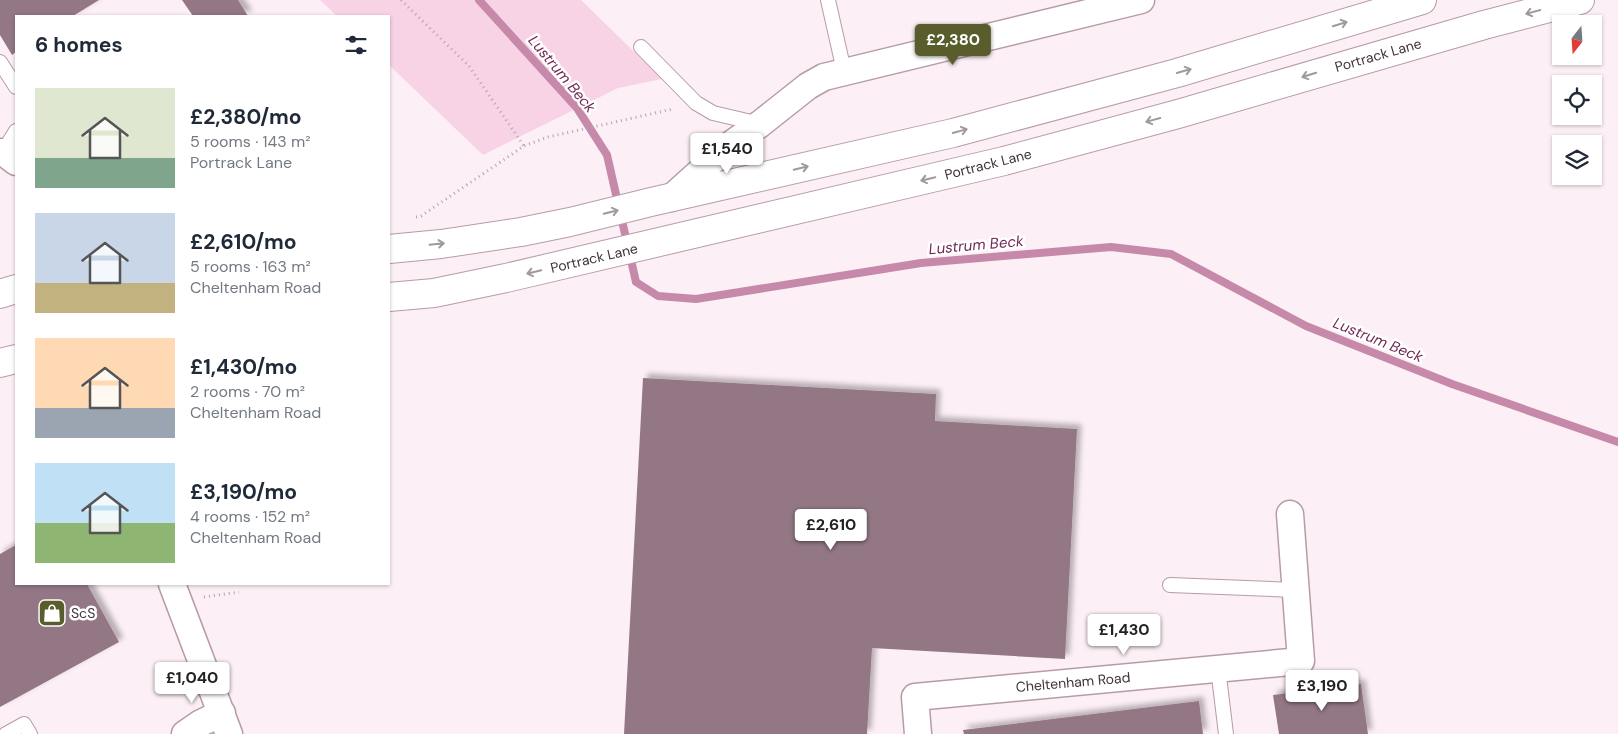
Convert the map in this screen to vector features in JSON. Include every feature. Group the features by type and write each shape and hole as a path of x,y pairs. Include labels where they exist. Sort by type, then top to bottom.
{"main road":[{"path":"390,248 441,244 521,232 570,222 953,133 1177,73 1422,0"},
{"name":"Portrack Lane","path":"390,297 434,292 506,278 1004,161 1178,114 1465,30 1580,0"},
{"path":"0,294 15,289"},
{"path":"0,363 15,359"}],"street":[{"path":"661,200 808,86 824,77 1141,0"},
{"name":"Cheltenham Road","path":"918,734 915,697 1301,660 1290,514"},
{"path":"172,585 226,724 201,723 185,734"}],"lane":[{"path":"828,0 844,71"},
{"path":"641,47 696,103 713,113 760,124"},
{"path":"0,62 15,85"},
{"path":"1170,585 1295,590"},
{"path":"1218,668 1226,734"},
{"path":"6,734 24,724 30,734"}],"path":[{"path":"401,0 468,66 524,146"},
{"path":"414,218 421,216 524,146 548,137 647,116"},
{"path":"198,598 239,592"}],"shaded area":[{"path":"320,0 581,0 662,79 618,88 483,155 390,66 390,15 336,15"}],"building":[{"path":"0,0 99,0 75,15 15,15 15,53 12,55 0,35"},
{"path":"182,0 238,0 247,15 192,15"},
{"path":"643,378 936,394 935,421 1077,429 1065,659 872,648 867,734 624,734"},
{"name":"ScS","path":"15,546 15,585 88,585 119,642 0,707 0,554"},
{"path":"1361,684 1368,734 1279,734 1273,695"},
{"path":"1199,701 1203,734 964,734 963,730"}],"waterway":[{"name":"Lustrum Beck","path":"479,0 577,108 607,155 636,282 658,296 696,299 921,263 1111,247 1171,254 1306,326 1452,384 1618,442"}],"place":[{"name":"ScS","path":"52,613"}]}
